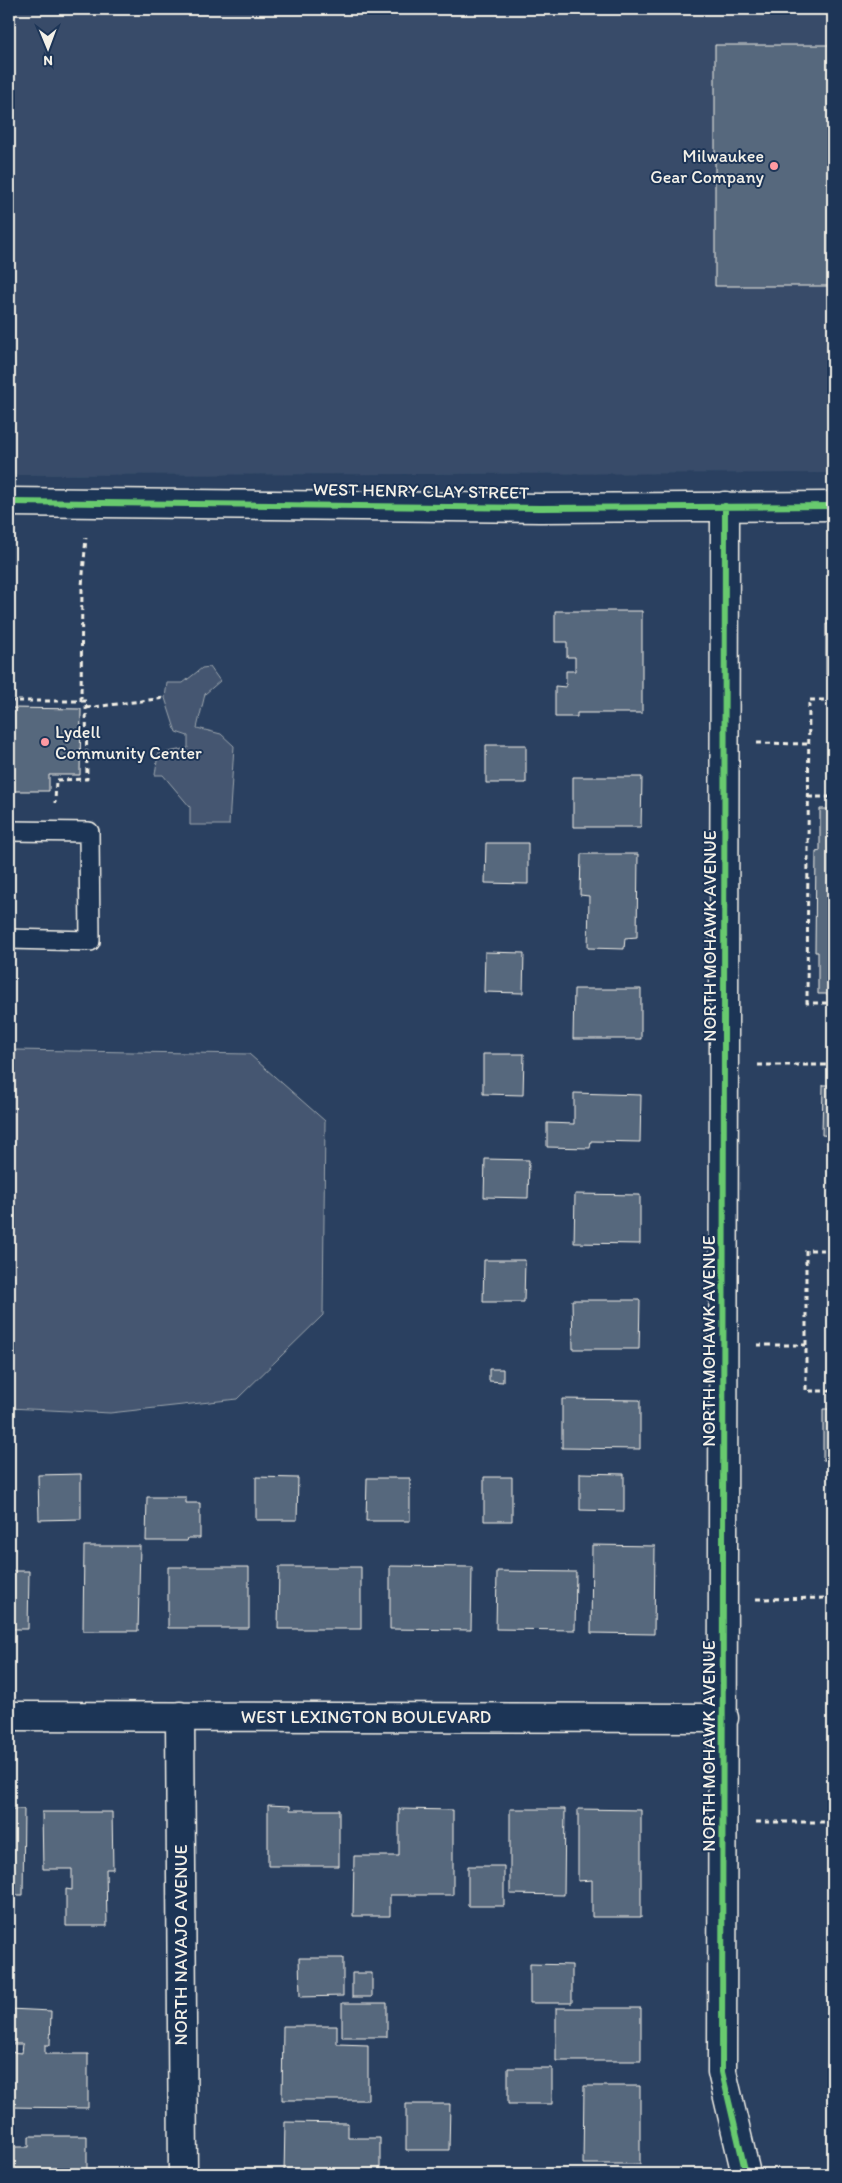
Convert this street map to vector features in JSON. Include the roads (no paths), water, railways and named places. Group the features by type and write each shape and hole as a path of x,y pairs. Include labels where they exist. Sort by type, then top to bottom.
{"street":[{"name":"WEST HENRY CLAY STREET","path":"9,502 540,508 833,506"},
{"name":"NORTH MOHAWK AVENUE","path":"725,506 722,2072 746,2174"},
{"name":"WEST LEXINGTON BOULEVARD","path":"9,1716 724,1718"},
{"name":"NORTH NAVAJO AVENUE","path":"180,1716 182,2174"}],"lane":[{"path":"9,831 89,832 90,941 9,939"}],"place":[{"name":"Milwaukee Gear Company","path":"774,166"},
{"name":"Lydell Community Center","path":"45,742"}]}
